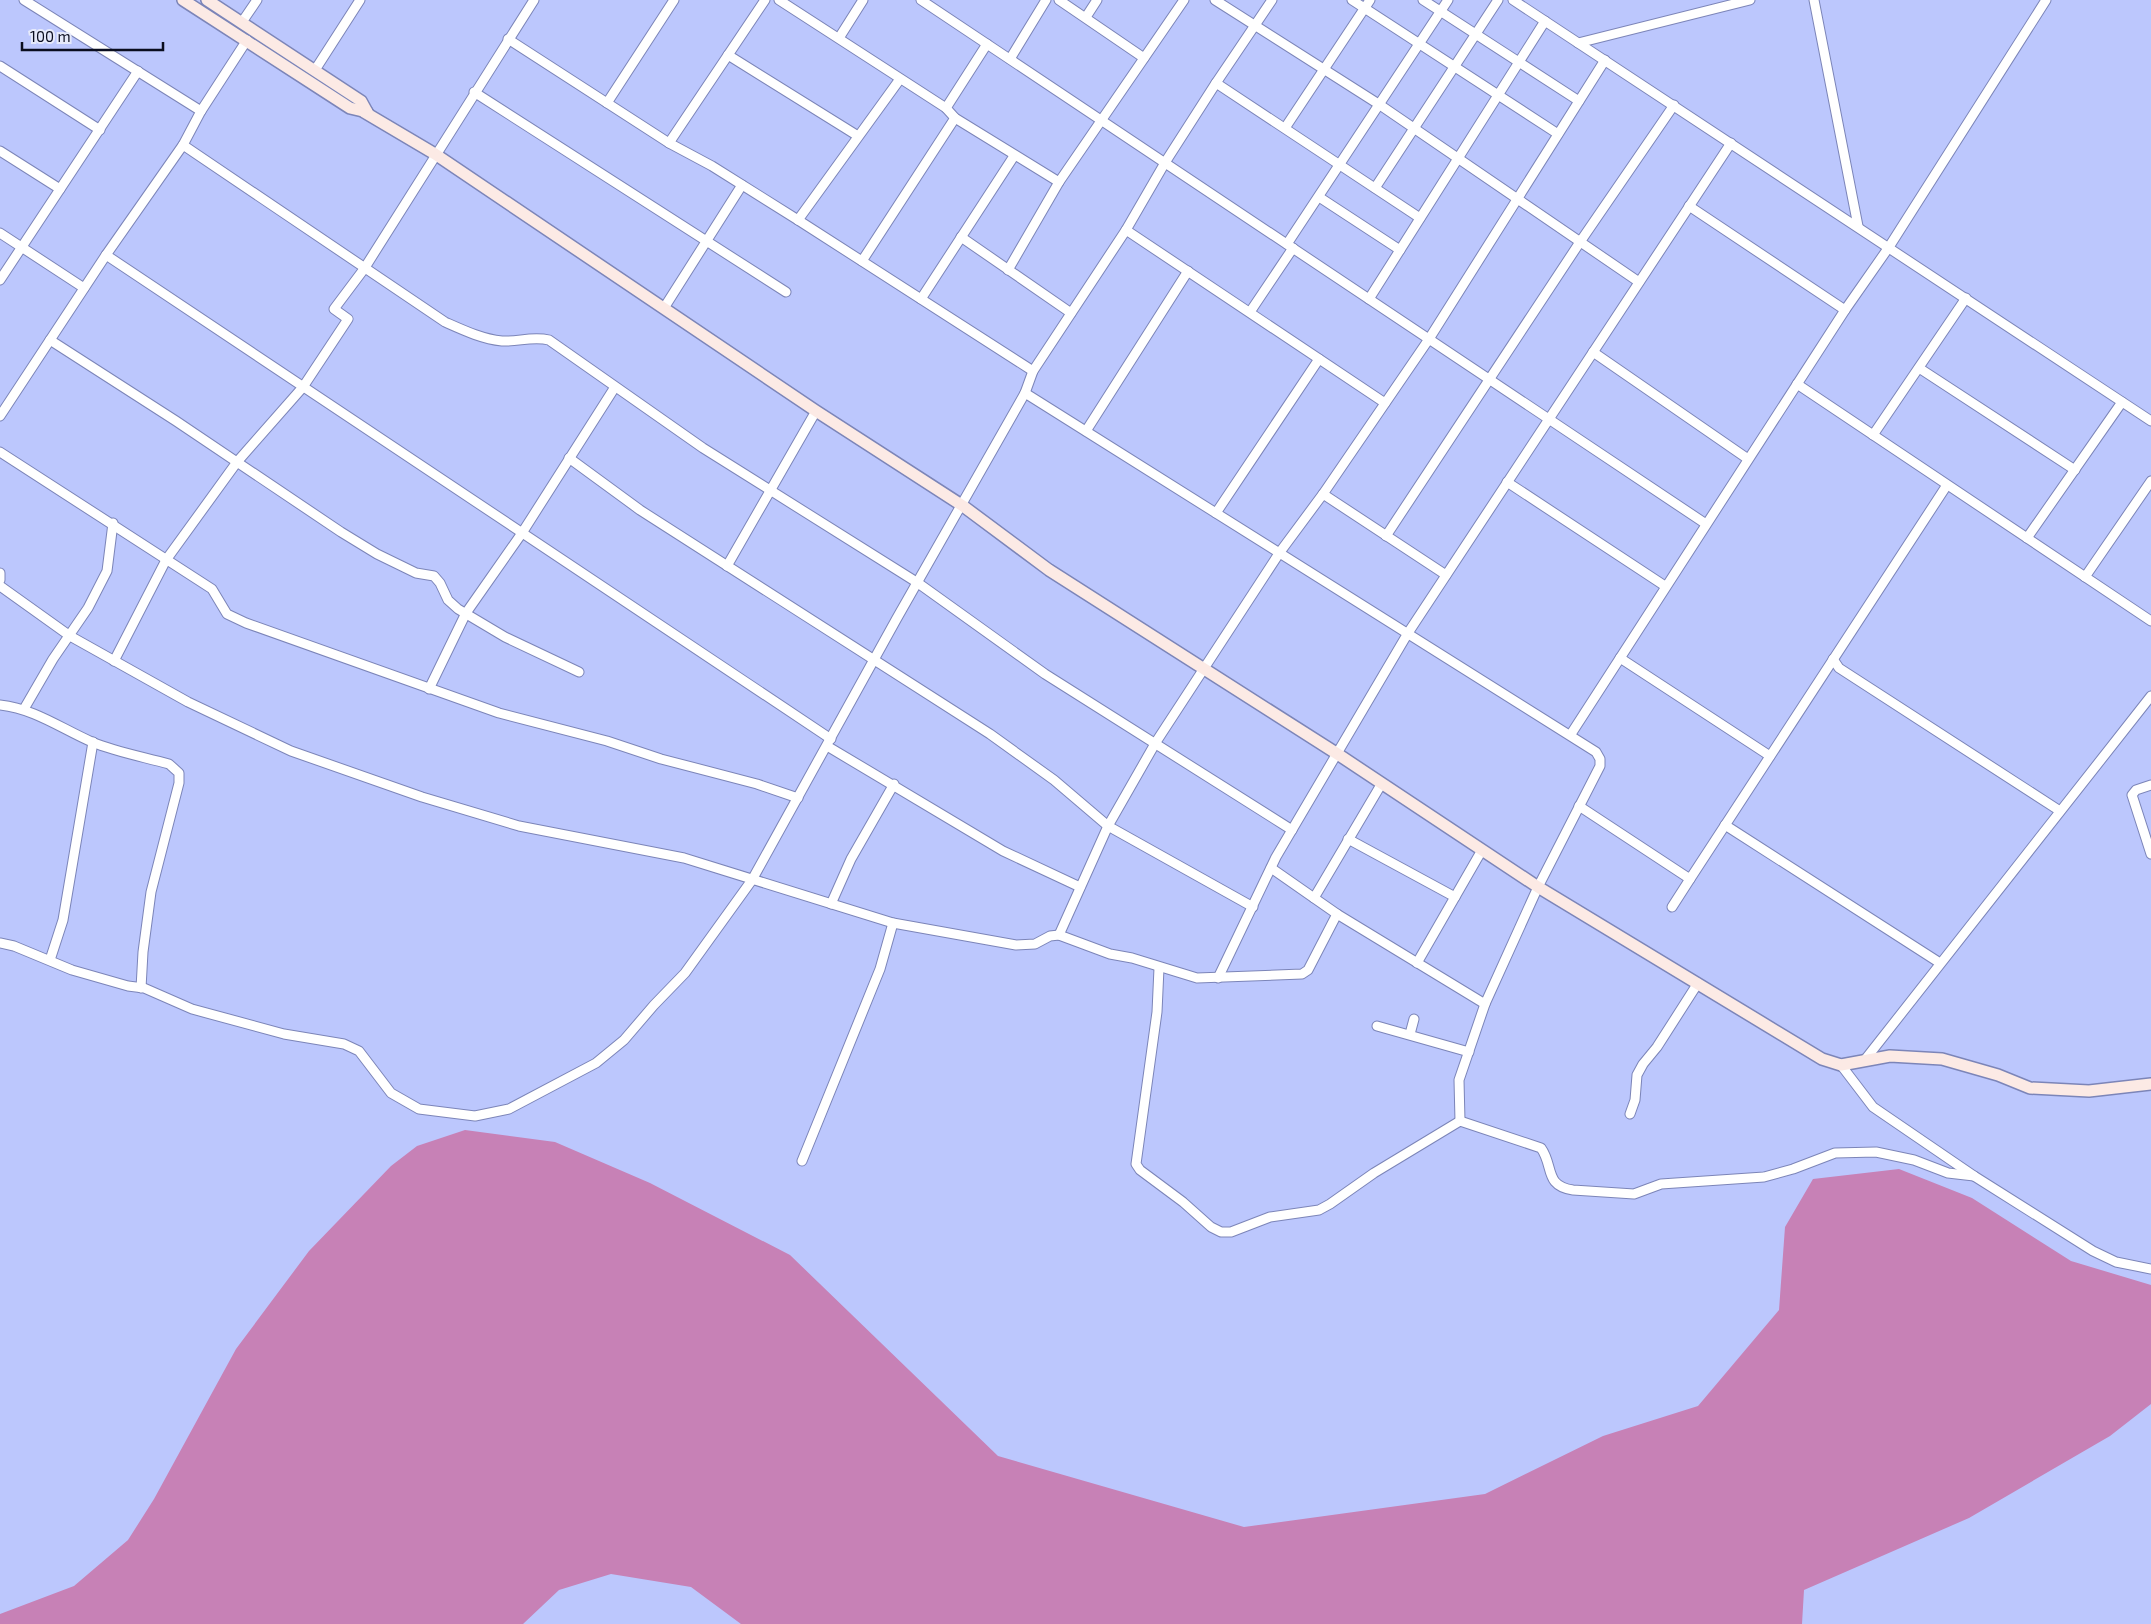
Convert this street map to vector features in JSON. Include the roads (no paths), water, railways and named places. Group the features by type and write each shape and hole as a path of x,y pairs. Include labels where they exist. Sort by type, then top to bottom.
{"street":[{"path":"24,0 201,110"},
{"path":"182,0 247,40 350,108 364,112 435,154 816,411 963,506 1049,570 1204,671 1336,753 1538,887 1822,1059 1840,1065 1890,1056 1942,1059 1998,1075 2030,1088 2090,1091 2151,1084"},
{"path":"207,0 361,101 368,112 364,112"},
{"path":"242,22 257,0"},
{"path":"315,70 360,0"},
{"path":"114,660 166,560 237,462 303,387 348,319 334,309 364,269 474,92 534,0"},
{"path":"607,103 674,0"},
{"path":"669,143 765,0"},
{"path":"779,0 946,108 955,118 1059,182"},
{"path":"839,38 863,0"},
{"path":"921,0 1102,122 1166,161 1428,340 1490,379 1706,524"},
{"path":"1010,59 1046,0"},
{"path":"1059,0 1144,58"},
{"path":"1086,17 1097,0"},
{"path":"1008,270 1059,182 1184,0"},
{"path":"1215,0 1380,105 1639,282"},
{"path":"0,943 14,946 111,981 141,988 210,1014 284,1034 344,1044 359,1051 391,1092 419,1109 475,1116 495,1113 509,1109 596,1063 624,1040 685,972 752,880 963,506 1025,393 1033,371 1126,230 1166,161 1216,83 1272,0"},
{"path":"1352,0 1368,4 1420,44 1558,134"},
{"path":"1423,0 1579,101"},
{"path":"1250,312 1319,197 1448,0"},
{"path":"1375,188 1456,67 1498,0"},
{"path":"1513,0 2151,421"},
{"path":"1578,43 1750,0"},
{"path":"1814,0 1858,226"},
{"path":"1571,734 1845,310 1889,247 2046,0"},
{"path":"1285,128 1368,4"},
{"path":"1369,299 1546,21"},
{"path":"508,39 669,143 798,220 1033,371"},
{"path":"0,416 106,255 183,145 201,110 247,40"},
{"path":"946,108 987,44"},
{"path":"728,55 858,136"},
{"path":"1059,935 1108,826 1156,742 1280,552 1323,494 1428,340 1605,60"},
{"path":"0,66 100,130"},
{"path":"0,280 138,71"},
{"path":"798,220 900,79"},
{"path":"1216,83 1420,218"},
{"path":"474,92 786,292"},
{"path":"1386,536 1580,242 1674,105"},
{"path":"862,261 955,118"},
{"path":"1218,978 1271,868 1336,753 1408,633 1731,143"},
{"path":"183,145 445,322 480,337 502,341 532,338 549,340 703,448 918,583 1045,674 1156,742 1292,830"},
{"path":"0,150 60,190"},
{"path":"921,299 1014,156"},
{"path":"664,308 742,185"},
{"path":"1319,197 1400,250"},
{"path":"1689,206 1845,310"},
{"path":"1126,230 1385,403"},
{"path":"0,233 84,288"},
{"path":"961,237 1071,313"},
{"path":"106,255 522,532 829,742 1003,851 1080,887"},
{"path":"1086,432 1188,271"},
{"path":"1873,435 1966,298"},
{"path":"50,340 313,514 377,554 416,573 434,576 440,583 448,600 466,614 505,636 579,672"},
{"path":"1593,352 1748,459"},
{"path":"1216,513 1319,359"},
{"path":"1919,368 2075,470"},
{"path":"1797,384 2151,621"},
{"path":"429,689 466,614 522,532 615,387"},
{"path":"1025,393 1571,734 1596,752 1600,759 1600,766 1538,887 1485,1004 1460,1080 1460,1121"},
{"path":"2027,538 2122,402"},
{"path":"728,566 816,411"},
{"path":"0,452 113,523 212,589 227,614 235,618 272,634 499,713 607,741 661,759 757,784 798,798"},
{"path":"569,458 640,510 875,659 998,740 1054,780 1108,826 1252,907"},
{"path":"2085,577 2151,481"},
{"path":"1508,482 1665,586"},
{"path":"1672,907 1947,485"},
{"path":"1323,494 1446,575"},
{"path":"24,709 52,660 70,636 107,571 113,523"},
{"path":"0,573 0,580"},
{"path":"0,586 70,636 188,702 291,751 422,797 519,826 684,858 893,923 1016,945 1036,944 1050,936 1059,935 1110,954 1132,958 1188,977 1218,978 1302,974 1308,970 1337,914"},
{"path":"1620,658 1770,756"},
{"path":"1833,659 1839,668 2060,811"},
{"path":"1864,1061 2151,696"},
{"path":"0,705 24,709 52,720 93,742 169,764 177,771 179,776 151,892 143,952 141,988"},
{"path":"50,960 63,920 93,742"},
{"path":"1314,898 1382,783"},
{"path":"831,904 851,859 894,784"},
{"path":"2151,785 2136,790 2132,795 2151,854"},
{"path":"1579,806 1690,879"},
{"path":"1725,825 1940,963"},
{"path":"1348,839 1455,897"},
{"path":"1417,962 1482,850"},
{"path":"1271,868 1337,914 1485,1004"},
{"path":"802,1162 880,969 893,923"},
{"path":"1159,968 1157,1012 1136,1164 1140,1170 1183,1202 1210,1227 1221,1232 1231,1232 1270,1217 1319,1210 1344,1196 1374,1173 1460,1121 1541,1148 1545,1154 1552,1180 1564,1188 1573,1190 1634,1194 1661,1184 1764,1177 1793,1169 1835,1153 1876,1152 1914,1160 1948,1173 1974,1176"},
{"path":"1630,1114 1635,1100 1634,1089 1640,1070 1698,983"},
{"path":"1410,1034 1414,1019"},
{"path":"1377,1026 1469,1052"},
{"path":"1840,1065 1873,1107 1974,1176 2093,1251 2116,1262 2151,1269"}]}
